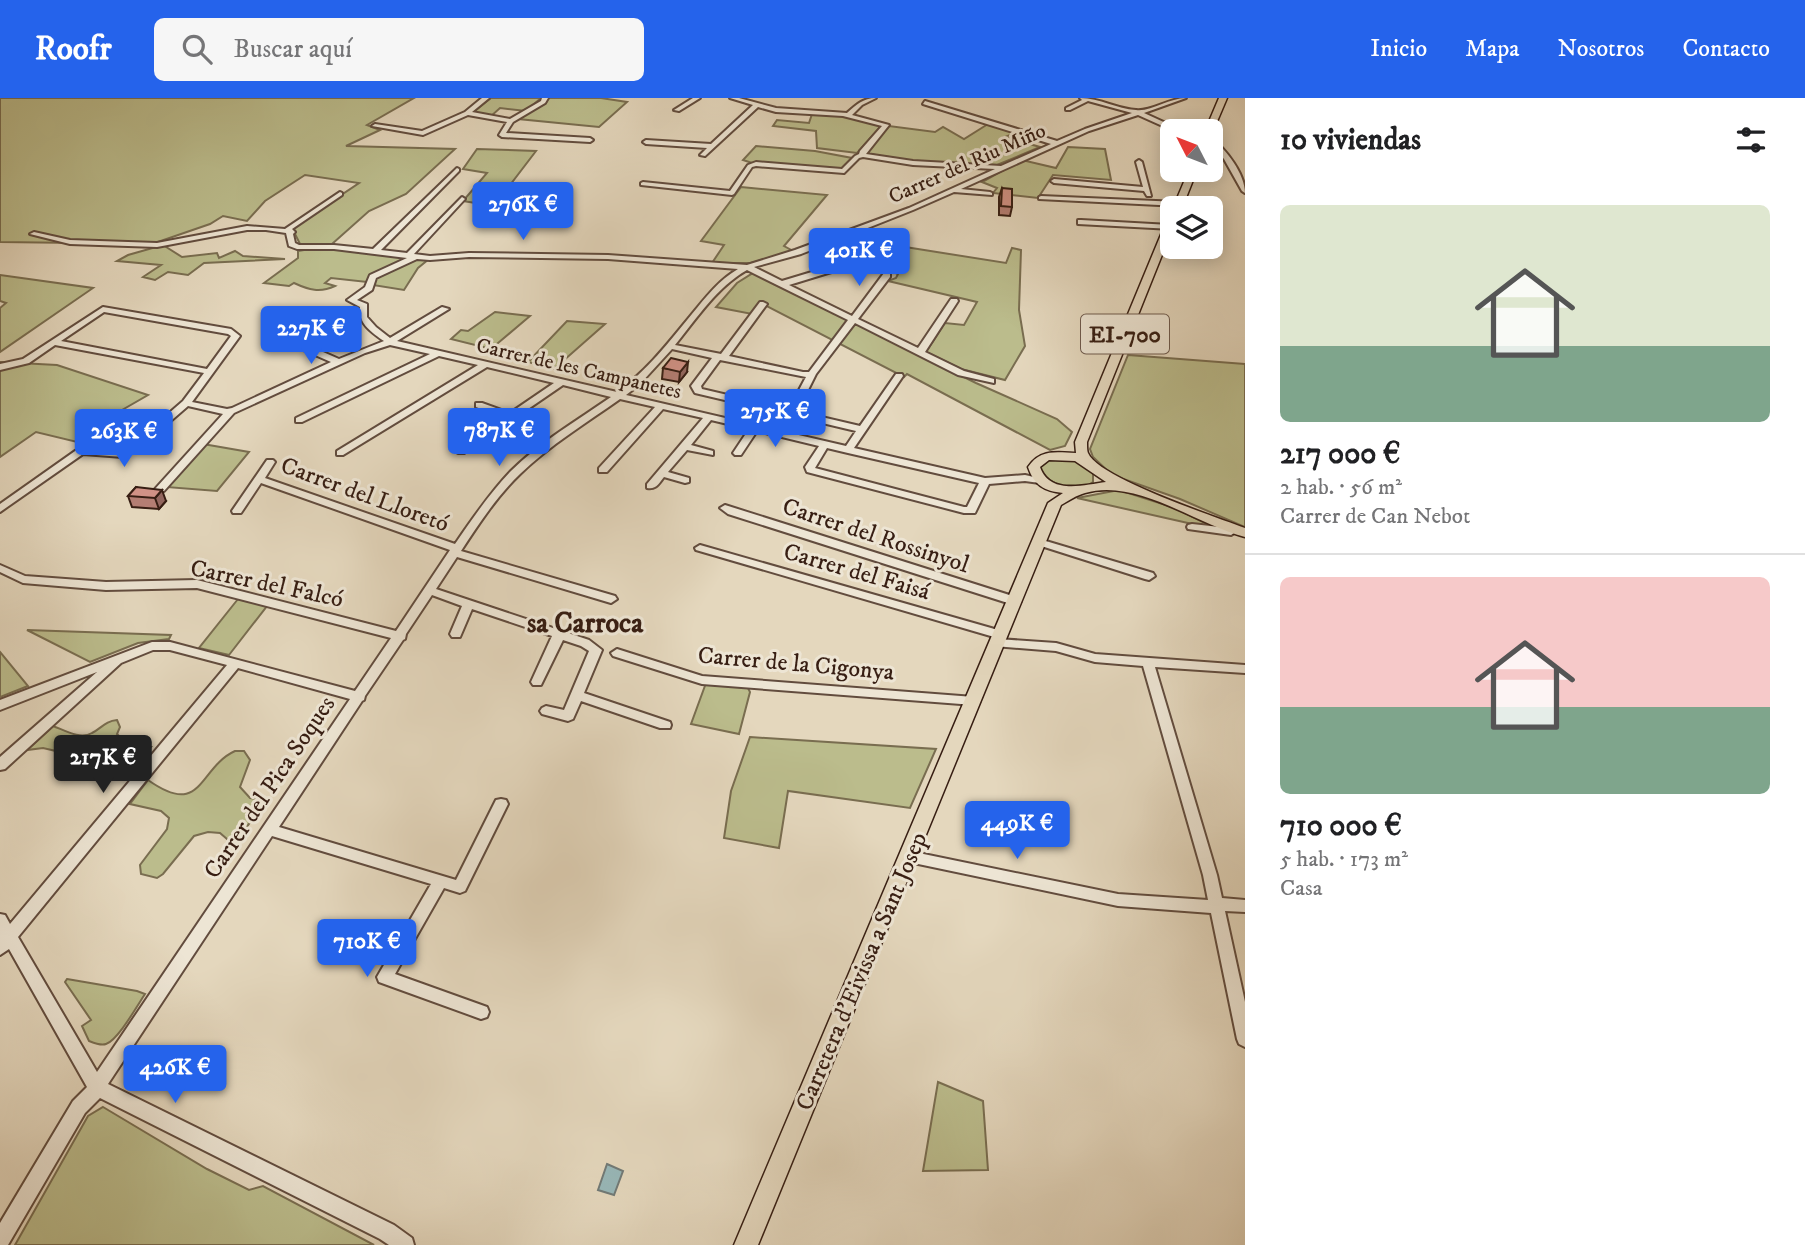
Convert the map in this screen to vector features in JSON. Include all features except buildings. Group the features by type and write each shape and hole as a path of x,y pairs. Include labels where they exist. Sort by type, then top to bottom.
{"main road":[{"path":"1214,119 1223,98"},
{"name":"EI-700","path":"1081,442 1160,250"},
{"path":"1077,491 1046,483 1037,476 1034,467 1043,457 1071,450 1081,442"},
{"path":"1081,442 1081,452 1101,480 1094,488"},
{"path":"1058,455 1077,457 1133,488 1240,531"},
{"path":"1046,483 1055,503 1077,491 1106,486 1133,488"},
{"name":"Carretera d'Eivissa a Sant Josep","path":"746,1245 1055,503"}],"street":[{"path":"375,126 423,133 467,113 485,98"},
{"path":"545,98 543,102 511,121 502,135 590,140"},
{"path":"677,110 696,98"},
{"path":"733,98 784,111 848,115 886,125 862,152 863,155"},
{"path":"848,115 860,104 873,98"},
{"name":"Carrer del Riu Miño","path":"620,397 670,346 722,283 747,267 837,238 911,209 1056,142 1183,98"},
{"path":"1068,109 1086,99 1136,113 1160,123"},
{"path":"925,103 1056,142"},
{"path":"703,155 757,105"},
{"path":"467,113 511,121"},
{"path":"646,142 713,146"},
{"path":"1223,154 1241,178 1245,191"},
{"path":"643,184 732,193 750,166 756,164 844,171 857,157 863,155 912,163 1000,167"},
{"path":"1139,162 1151,202"},
{"path":"375,252 457,170"},
{"path":"1054,181 1147,189"},
{"path":"950,190 990,194"},
{"path":"341,194 288,228 292,244 298,247 322,246 411,256 608,257 747,267 961,373 991,382"},
{"path":"390,342 363,317 365,306 351,300 369,288 373,277 411,256 462,198"},
{"path":"1041,198 1160,203"},
{"path":"1062,199 1063,211"},
{"path":"1081,222 1160,223"},
{"path":"34,234 70,242 157,245 247,228 291,232"},
{"path":"782,284 893,247 837,238"},
{"path":"803,392 812,374 887,275"},
{"path":"920,352 954,301"},
{"path":"763,304 696,386 698,391 863,429"},
{"path":"0,367 26,361 99,311 107,309 231,332 236,337 186,403 126,454 81,452 0,509"},
{"path":"160,489 230,412 339,362 390,342 445,309"},
{"name":"Carrer de les Campanetes","path":"390,342 559,384 985,481 1015,478 1046,483"},
{"path":"55,343 210,372"},
{"path":"295,343 339,362"},
{"path":"670,346 803,375 812,374"},
{"path":"299,420 435,355"},
{"path":"340,453 483,366"},
{"path":"848,450 899,376"},
{"path":"461,451 559,384"},
{"name":"Carrer del Pica Soques","path":"0,1241 79,1107 96,1087 270,830 455,551 514,474 535,455 620,397"},
{"path":"186,403 230,412"},
{"path":"479,405 511,417"},
{"path":"603,470 660,407"},
{"path":"651,486 708,418"},
{"path":"738,453 754,429"},
{"path":"824,445 810,467 811,470 964,510 971,510 985,481"},
{"path":"684,446 710,453"},
{"path":"237,511 270,463"},
{"name":"Carrer de les Campanetes","path":"1015,478 1034,467"},
{"path":"662,472 685,480"},
{"name":"Carrer del Lloretó","path":"259,479 455,551 611,599"},
{"name":"Carrer del Rossinyol","path":"725,508 1015,601"},
{"path":"1192,527 1221,533 1240,531"},
{"path":"1039,542 1149,576"},
{"name":"Carrer del Faisá","path":"700,548 999,639 1056,647 1095,658 1245,669"},
{"name":"Carrer del Falcó","path":"0,568 23,579 106,586 197,584 401,636"},
{"path":"430,591 585,643 596,650 568,716 545,711"},
{"path":"456,635 468,604"},
{"path":"537,682 559,635"},
{"path":"0,705 125,654 152,646 170,646 360,696"},
{"name":"Carrer de la Cigonya","path":"617,653 702,680 974,701"},
{"path":"0,765 125,654"},
{"path":"1149,663 1217,905 1245,1040"},
{"path":"4,943 235,664"},
{"path":"60,680 75,683 79,694"},
{"path":"577,695 665,725"},
{"path":"270,830 460,887 501,804"},
{"path":"909,857 1118,900 1245,906"},
{"path":"441,881 385,976 481,1012"},
{"path":"0,920 4,943 96,1087 400,1241 417,1245"}],"green space":[{"path":"0,98 414,98 367,125 380,130 346,146 455,149 406,194 369,211 332,244 300,244 292,228 359,183 305,175 265,201 247,221 223,216 210,224 152,244 103,241 0,242"},
{"path":"491,98 541,98 526,111 500,108 490,117 471,114"},
{"path":"548,98 601,98 627,102 599,127 518,119 546,103"},
{"path":"812,114 846,116 882,125 857,153 817,148 816,131 773,126 777,120 809,123"},
{"path":"988,124 1015,133 1005,137 1040,147 997,165 912,162 865,153 889,126 935,132 943,127 964,139"},
{"path":"756,146 815,151 852,158 842,169 752,163 743,160"},
{"path":"1068,147 1105,149 1111,180 1053,175 1038,198 993,193 997,188 982,182 1022,160 1056,168"},
{"path":"477,149 536,151 494,206 463,201 487,173 463,169"},
{"path":"741,187 827,195 784,246 793,251 751,263 712,263 724,245 701,241"},
{"path":"163,245 182,257 217,253 219,258 235,251 243,256 285,259 204,263 188,275 168,272 155,280 143,277 161,265 117,261"},
{"path":"899,246 1006,263 1012,248 1021,250 1019,310 1025,346 1005,380 961,369 926,352 945,323 964,325 977,302 888,281 896,278 898,274 865,260"},
{"path":"322,247 409,257 374,274 367,282 331,278 325,283 335,286 319,290 294,283 289,286 264,283 298,258 298,251"},
{"path":"418,258 429,259 418,268 404,290 373,285 378,275"},
{"path":"753,273 976,383 1057,419 1072,432 1065,446 1050,450 907,374 904,377 761,303 752,314 716,307 737,283"},
{"path":"0,275 93,288 0,352 0,308 6,303 0,301"},
{"path":"495,312 530,316 491,349 451,339 461,330 468,331"},
{"path":"567,321 605,324 554,369 528,362"},
{"path":"1128,355 1245,364 1245,527 1180,499 1112,475 1093,457 1090,449"},
{"path":"0,362 57,365 148,395 96,425 77,442 36,432 0,457"},
{"path":"203,444 249,452 217,491 166,487"},
{"path":"1048,460 1074,460 1093,472 1093,482 1080,488 1072,488 1051,481 1040,472 1040,467"},
{"path":"1119,490 1175,508 1219,530 1077,498"},
{"path":"238,599 267,606 229,655 199,648"},
{"path":"27,630 171,635 169,639 138,643 90,662"},
{"path":"0,652 28,686 0,697"},
{"path":"706,683 747,686 750,692 739,734 691,724"},
{"path":"117,720 120,727 117,734 124,741 141,747 151,747 137,765 122,757 110,755 100,757 69,773 61,770 65,759 60,752 43,748 27,750 53,726 72,734 87,735 106,723"},
{"path":"750,737 936,749 910,808 788,791 779,848 724,838 731,791"},
{"path":"235,751 244,751 250,760 240,787 250,798 266,800 234,845 220,833 208,832 194,836 163,874 157,878 141,874 140,865 167,829 169,818 161,811 130,804 148,780 166,791 180,794 190,792 223,759"},
{"path":"67,979 145,994 116,1036 106,1044 100,1044 89,1041 82,1026 91,1020 65,982"},
{"path":"938,1082 983,1101 988,1170 923,1171"},
{"path":"103,1107 207,1169 249,1190 263,1186 374,1245 15,1245 88,1116"}],"water":[{"path":"607,1164 623,1171 614,1195 598,1190"}],"district":[{"name":"sa Carroca","path":"585,622"}]}
